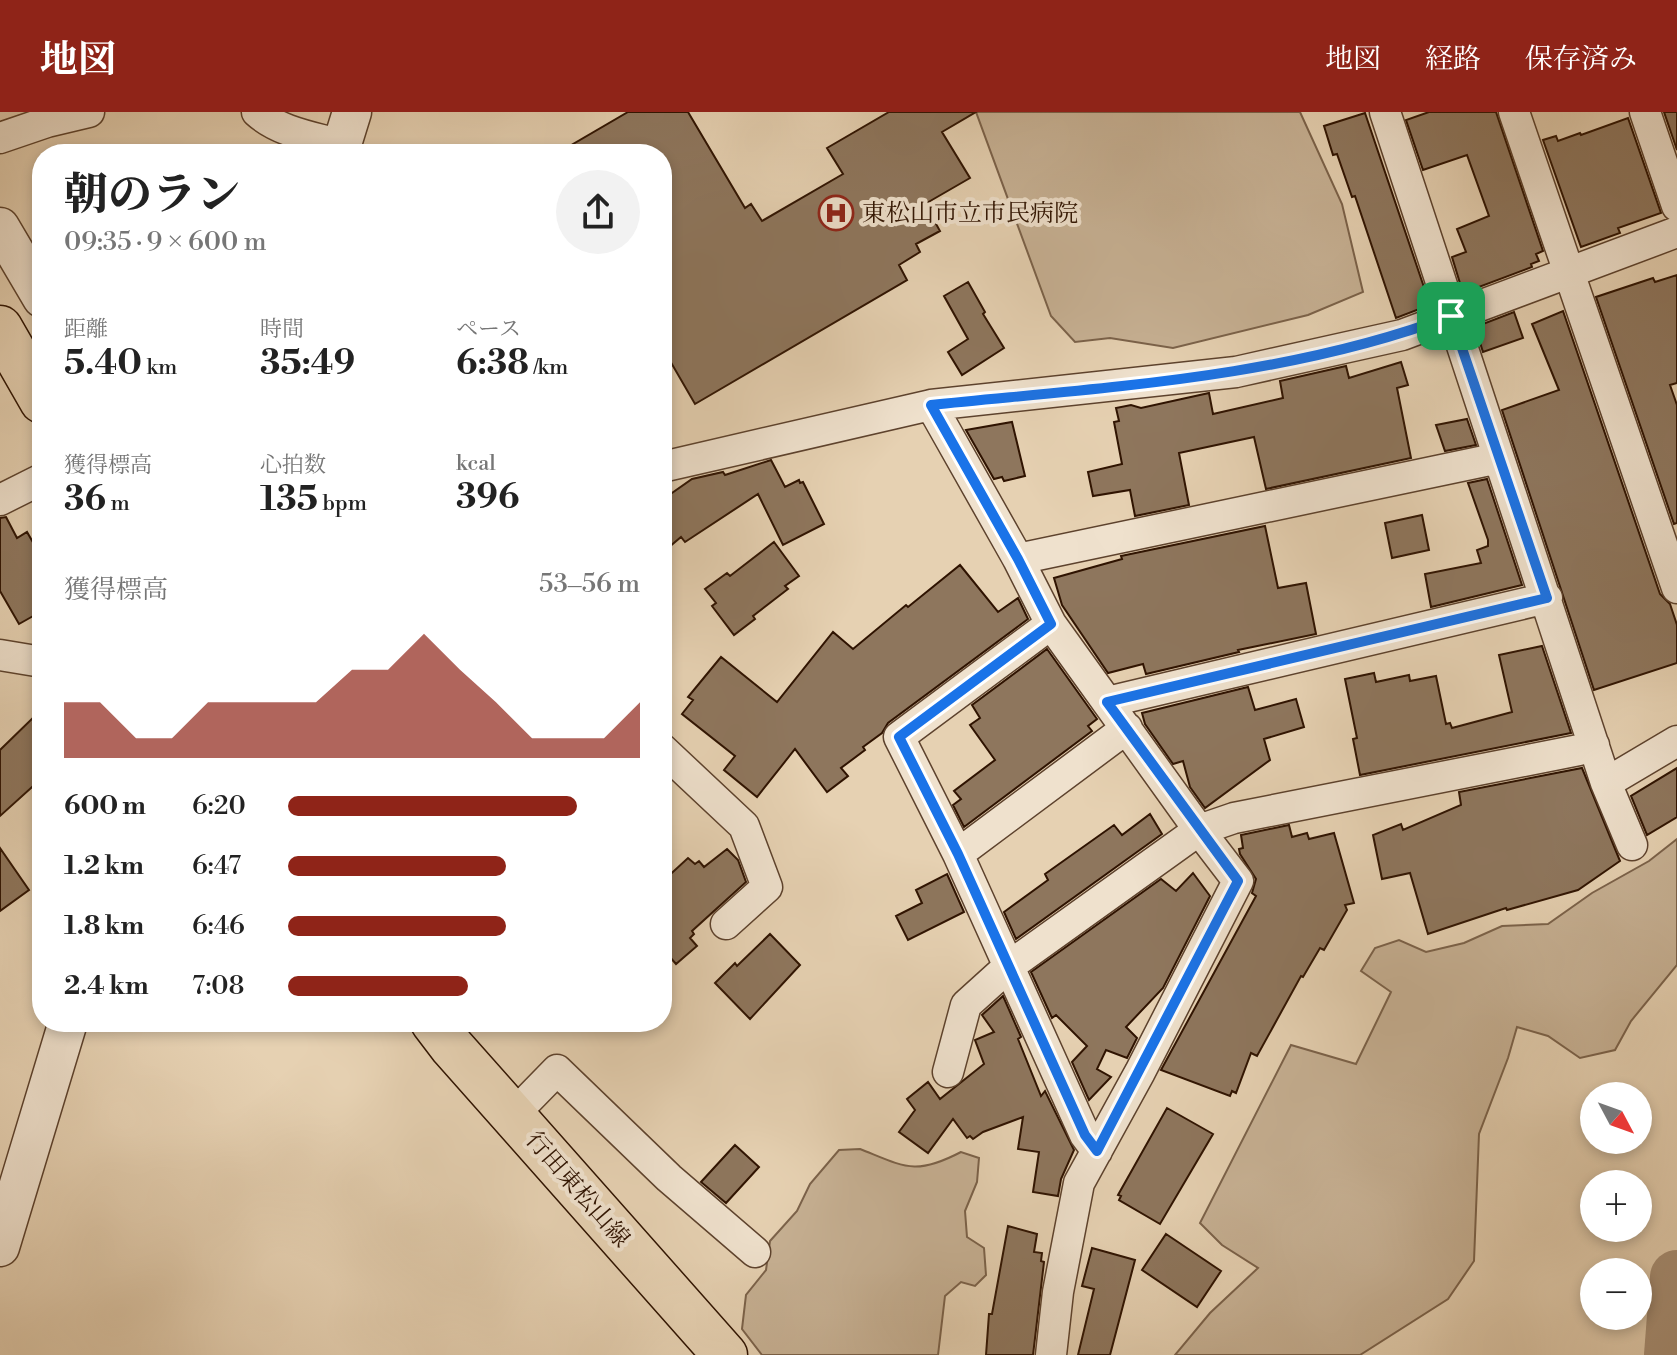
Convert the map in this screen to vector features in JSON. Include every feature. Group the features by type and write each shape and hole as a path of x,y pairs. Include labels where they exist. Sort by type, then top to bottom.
{"main road":[{"path":"0,328 32,384"},
{"name":"行田東松山線","path":"442,1032 725,1355"}],"street":[{"path":"0,138 89,112"},
{"path":"257,112 267,121 283,128 344,137"},
{"path":"1385,112 1606,783 1632,845"},
{"path":"1514,112 1677,588"},
{"path":"1645,112 1677,206"},
{"path":"0,227 32,281"},
{"path":"672,465 931,405 1236,372 1402,335 1677,232"},
{"path":"931,405 1051,624 1238,881 1079,1183 1058,1292 1051,1355"},
{"path":"1018,559 1499,458"},
{"path":"0,500 32,484"},
{"path":"1107,702 1547,598"},
{"path":"1051,624 899,737 958,854 1085,1135 1097,1151"},
{"path":"0,655 32,660"},
{"path":"958,854 1127,728"},
{"path":"1606,783 1677,741"},
{"path":"948,1072 966,1005 1008,967 1199,830 1234,818 1594,745"},
{"path":"672,758 744,826 767,887 726,924"},
{"path":"0,1247 65,1032"},
{"path":"513,1115 557,1070 669,1178 755,1252"}],"shaded area":[{"path":"976,112 1300,112 1342,204 1363,292 1308,315 1173,348 1110,338 1075,342 1051,316"},
{"path":"1677,839 1677,965 1631,1021 1615,1050 1580,1058 1548,1036 1517,1027 1479,1134 1474,1261 1448,1299 1360,1355 1175,1355 1210,1313 1258,1268 1222,1245 1200,1223 1291,1045 1356,1064 1391,992 1361,971 1375,948 1399,940 1426,952 1464,943 1502,926 1548,924 1592,893 1649,861"},
{"path":"860,1149 910,1166 932,1164 961,1152 979,1158 977,1182 965,1211 967,1237 984,1248 986,1275 975,1286 961,1282 945,1296 938,1355 762,1355 742,1329 746,1295 766,1270 770,1241 797,1211 810,1184 839,1150"}],"building":[{"path":"628,112 688,112 745,208 751,204 762,221 843,174 827,148 889,112 976,112 942,132 970,178 925,204 940,231 916,244 920,252 899,265 907,280 695,404 672,364 672,144 573,144"},
{"path":"1429,112 1496,112 1543,251 1536,254 1539,261 1531,264 1532,267 1463,293 1452,257 1466,252 1457,229 1489,216 1467,155 1423,170 1406,120"},
{"path":"1664,112 1677,112 1677,150"},
{"path":"1365,113 1430,305 1396,318 1355,196 1352,197 1337,154 1333,155 1324,126"},
{"path":"1628,118 1661,213 1618,228 1620,233 1581,247 1543,140 1556,136 1558,141"},
{"path":"1677,275 1677,383 1670,385 1677,405 1677,523 1674,524 1596,297 1653,278 1655,282"},
{"path":"968,282 1004,348 962,375 948,352 968,339 944,296"},
{"path":"1563,311 1660,594 1670,604 1677,625 1677,663 1594,690 1502,410 1559,390 1532,324"},
{"path":"1514,312 1523,338 1483,352 1475,327"},
{"path":"1401,362 1408,385 1397,388 1411,458 1266,489 1254,437 1179,453 1189,505 1135,516 1130,490 1093,496 1088,472 1122,464 1114,422 1119,421 1116,408 1131,405 1141,408 1209,393 1213,414 1283,398 1280,381 1346,366 1349,378"},
{"path":"1467,419 1476,445 1445,451 1436,425"},
{"path":"1012,422 1025,476 1004,481 1002,477 994,479 966,430"},
{"path":"771,460 785,487 799,480 803,482 824,524 783,545 758,494 685,542 681,537 672,545 672,493 692,479 723,472 725,475"},
{"path":"1487,479 1522,585 1431,607 1425,574 1481,563 1477,550 1488,546 1488,540 1468,483"},
{"path":"1422,515 1429,550 1392,558 1385,523"},
{"path":"6,517 17,538 27,532 32,541 32,617 19,624 0,591 0,518"},
{"path":"1265,526 1278,588 1306,583 1316,634 1146,674 1143,664 1108,673 1062,605 1054,578 1122,559 1121,556"},
{"path":"774,542 799,576 734,635 712,606 716,603 705,589 727,573 730,576"},
{"path":"960,565 998,612 1018,598 1028,619 888,723 882,733 863,747 865,750 841,768 848,776 827,792 795,749 757,797 724,770 735,756 682,714 693,700 688,697 721,657 777,702 833,632 853,649"},
{"path":"1542,646 1571,733 1360,775 1353,739 1357,738 1345,679 1374,673 1376,682 1409,675 1410,681 1436,676 1446,724 1450,723 1452,728 1512,712 1499,655"},
{"path":"1047,649 1097,719 1088,726 1092,731 964,827 953,805 961,799 954,791 995,760 970,725 980,718 972,705"},
{"path":"1248,687 1255,710 1296,699 1304,727 1264,739 1270,760 1205,808 1190,787 1183,761 1173,764 1145,724 1142,713"},
{"path":"32,719 32,787 0,816 0,750"},
{"path":"1582,768 1620,861 1578,890 1506,908 1428,934 1410,873 1382,879 1373,835 1401,824 1403,830 1461,805 1459,792"},
{"path":"1677,768 1677,817 1647,835 1631,796"},
{"path":"1150,814 1162,834 1016,939 1004,912 1048,880 1045,874 1114,825 1122,835"},
{"path":"1289,825 1292,837 1307,833 1309,839 1334,833 1354,903 1345,905 1347,910 1324,950 1320,948 1301,976 1257,1056 1251,1053 1236,1093 1232,1091 1230,1096 1161,1070 1256,896 1252,893 1256,879 1240,854 1239,849 1243,848 1241,835"},
{"path":"0,848 29,890 0,911"},
{"path":"727,849 738,860 746,882 692,931 694,934 690,938 697,946 676,964 672,959 672,873 688,858 695,864 699,861 704,867"},
{"path":"1193,873 1210,896 1163,988 1126,1027 1137,1038 1127,1058 1106,1050 1097,1069 1111,1077 1089,1100 1072,1062 1087,1046 1056,1015 1052,1018 1031,972 1161,879 1176,891"},
{"path":"947,874 964,912 908,940 896,916 922,903 916,890"},
{"path":"770,934 800,965 750,1019 715,983"},
{"path":"1003,996 1041,1096 1045,1091 1074,1150 1061,1179 1058,1196 1033,1192 1039,1152 1018,1149 1023,1117 973,1139 970,1136 967,1138 953,1119 928,1153 899,1132 915,1110 907,1099 928,1082 940,1099 984,1064 975,1040 994,1032 982,1015"},
{"path":"1167,1108 1213,1134 1160,1224 1119,1200 1121,1196 1118,1195"},
{"path":"735,1145 759,1167 726,1203 701,1182"},
{"path":"1008,1226 1037,1234 1034,1252 1042,1253 1041,1261 1044,1262 1033,1355 986,1355 989,1314 992,1314"},
{"path":"1166,1234 1221,1271 1197,1307 1142,1270"},
{"path":"1092,1248 1135,1260 1110,1355 1078,1355 1094,1289 1082,1286"}],"waterway":[{"path":"1671,1355 1677,1277"}],"place":[{"name":"東松山市立市民病院","path":"836,213"}],"route":[{"path":"1451,316 1547,598 1107,702 1238,881 1097,1151 1085,1135 958,854 899,737 1051,624 931,405 1236,372 1402,335 1451,316"}]}
